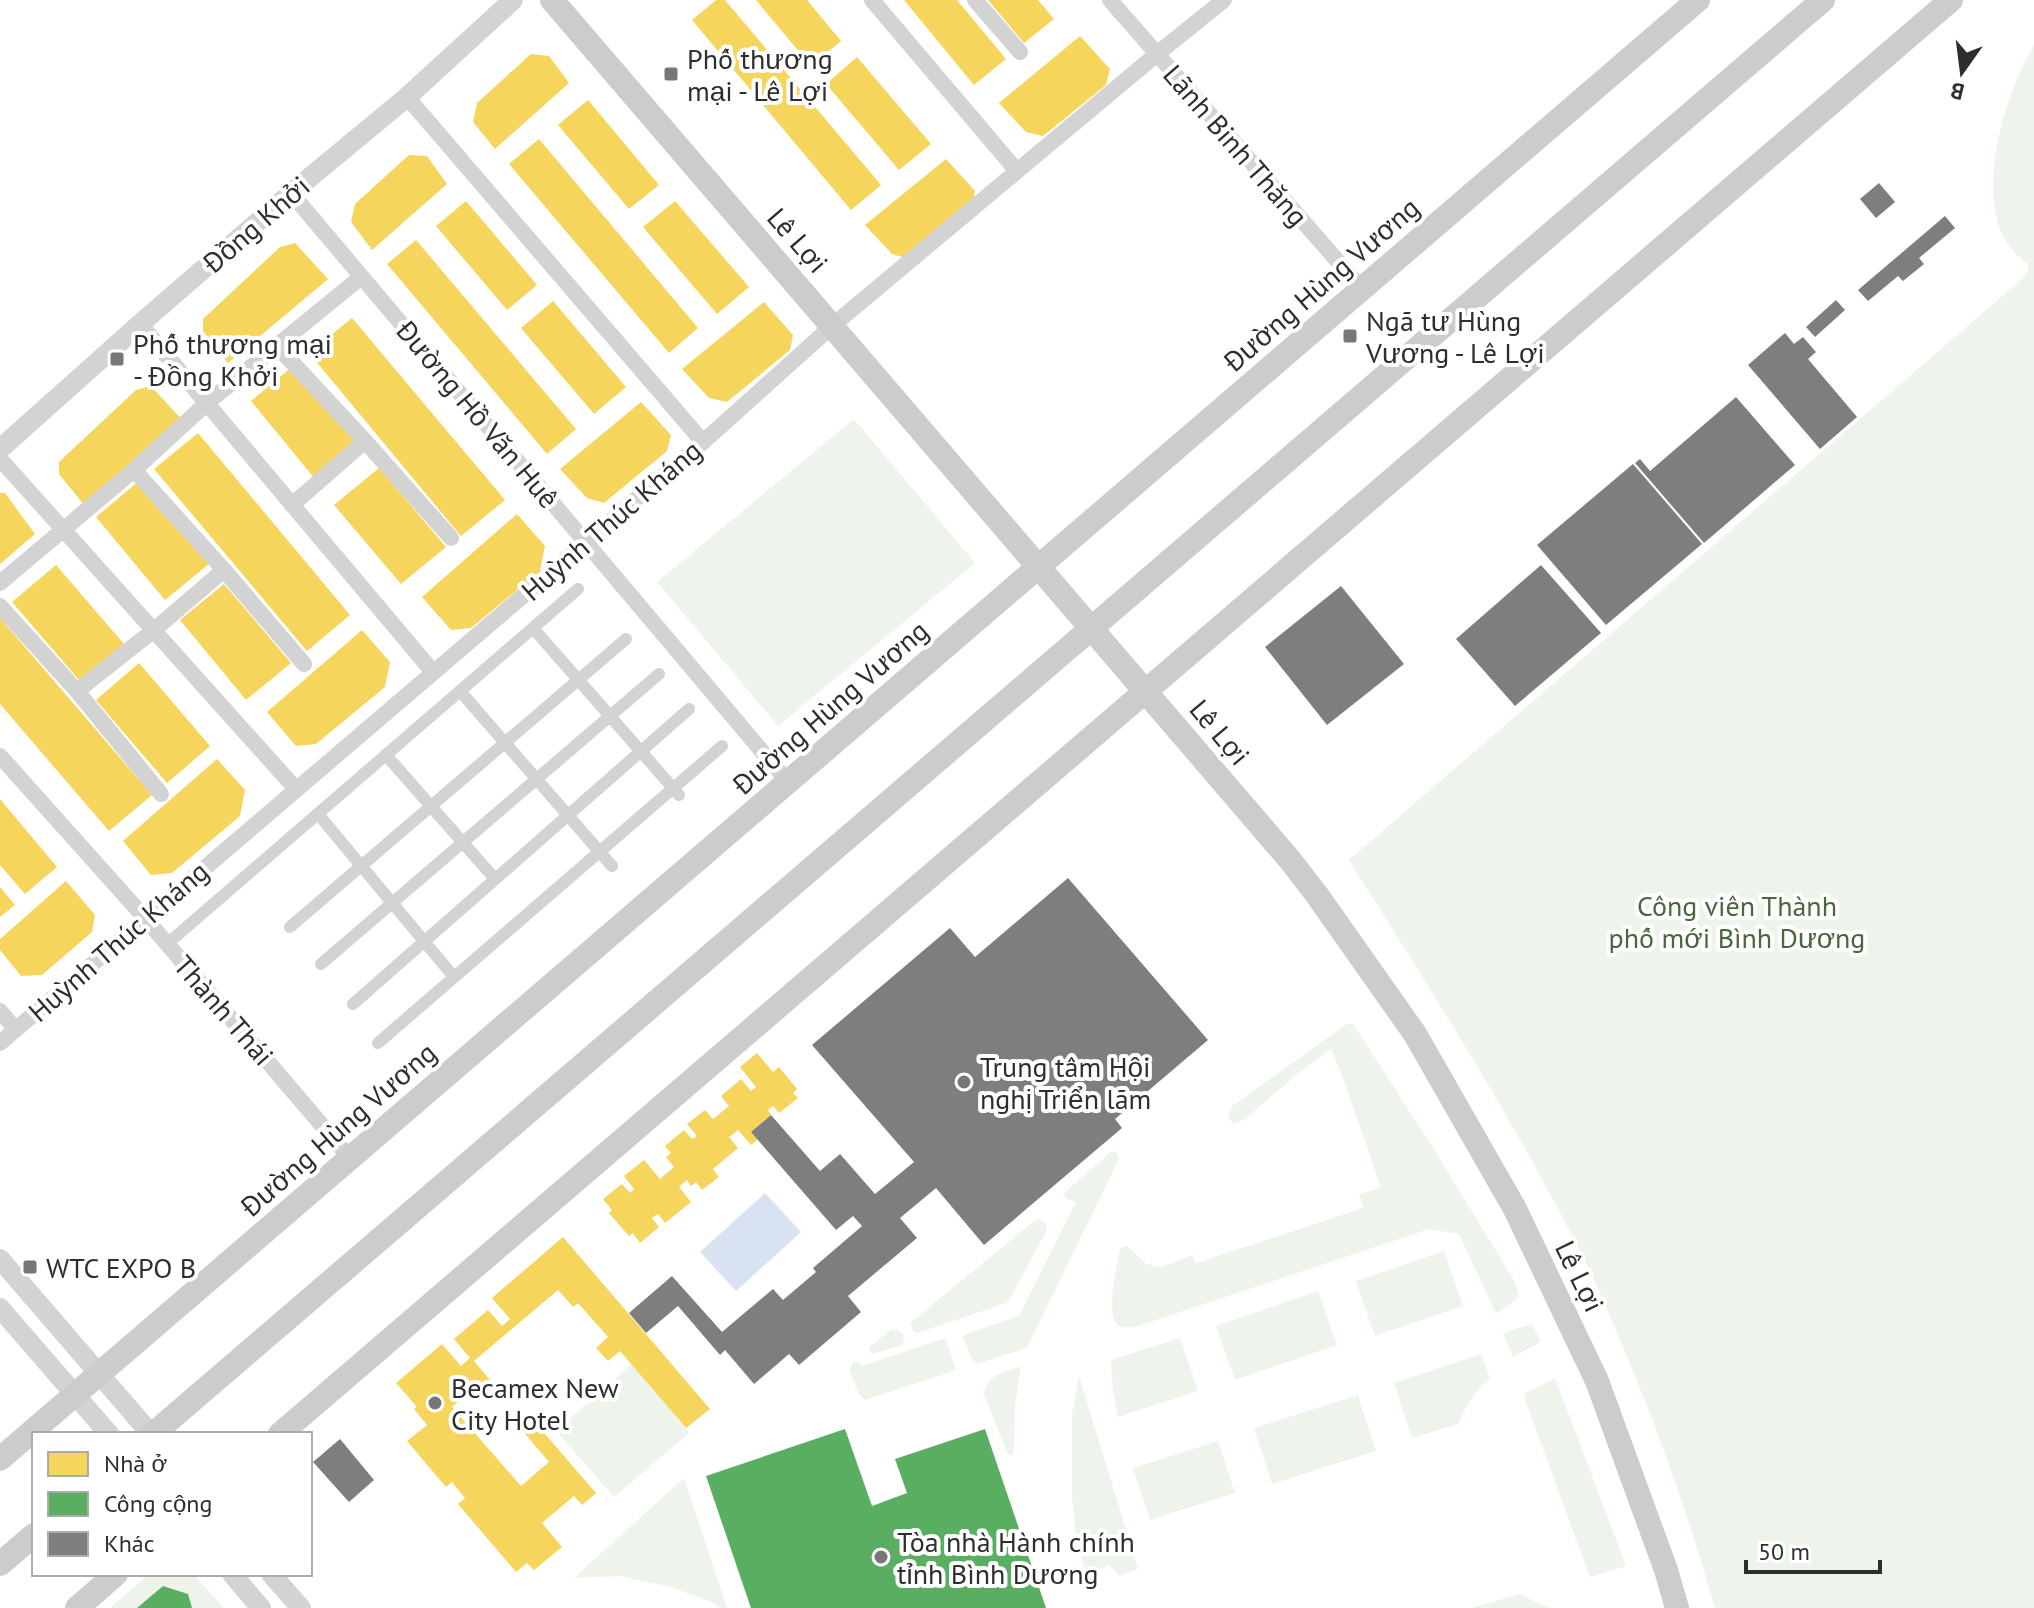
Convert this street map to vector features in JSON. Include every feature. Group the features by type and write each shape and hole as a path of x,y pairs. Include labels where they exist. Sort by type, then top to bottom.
{"main road":[{"name":"Lê Lợi","path":"552,0 1308,882 1415,1034 1515,1209 1597,1381 1677,1608"},
{"name":"Đường Hùng Vương","path":"0,1459 1698,0"},
{"path":"154,1432 1823,0"},
{"path":"282,1432 1951,0"},
{"path":"0,1564 32,1537"},
{"path":"77,1608 114,1576"}],"street":[{"name":"Đồng Khởi","path":"0,449 291,193 407,97 513,0"},
{"path":"975,0 1020,52"},
{"name":"Lãnh Binh Thăng","path":"1110,0 1362,289"},
{"name":"Huỳnh Thúc Kháng","path":"0,1043 703,442 832,326 1224,0"},
{"path":"874,1 1017,171"},
{"path":"407,97 703,442"},
{"name":"Đường Hồ Văn Huê","path":"291,193 788,782"},
{"path":"0,583 134,470 207,403 361,277"},
{"path":"140,324 433,672"},
{"path":"277,346 451,538"},
{"path":"292,505 365,441"},
{"path":"0,459 296,789"},
{"path":"134,470 304,664"},
{"path":"77,691 224,570"},
{"path":"167,944 578,589"},
{"path":"0,606 77,691 161,794"},
{"path":"533,628 676,792"},
{"path":"290,927 626,639"},
{"path":"321,964 659,674"},
{"path":"460,691 612,866"},
{"path":"353,1004 689,709"},
{"path":"378,1043 600,852 676,792 722,746"},
{"path":"386,755 495,879"},
{"name":"Thành Thái","path":"0,756 145,918 350,1158"},
{"path":"318,814 454,977"},
{"path":"0,1011 15,1029"},
{"path":"0,1259 150,1432"},
{"path":"0,1308 107,1432"},
{"path":"234,1576 261,1608"},
{"path":"273,1576 301,1608"}],"green space":[{"name":"Công viên Thành phố mới Bình Dương","path":"2034,45 2034,1608 1715,1608 1661,1442 1591,1273 1506,1115 1349,860 2022,279 2029,270 2027,263 2008,244 1997,219 1993,190 2001,126 2022,68"},
{"path":"854,419 975,563 778,726 657,582"},
{"path":"1347,1024 1353,1024 1432,1146 1515,1282 1519,1297 1496,1314 1459,1234 1429,1229 1141,1325 1122,1327 1116,1323 1112,1304 1120,1248 1127,1246 1146,1264 1161,1267 1193,1255 1196,1263 1363,1208 1359,1194 1381,1188 1331,1049 1245,1119 1233,1124 1228,1116 1232,1106"},
{"path":"1112,1151 1119,1159 1027,1348 977,1364 973,1362 963,1337 1019,1316 1076,1202 1065,1198 1064,1193"},
{"path":"1039,1219 1046,1223 1047,1230 1006,1303 917,1333 913,1331 910,1323"},
{"path":"1444,1251 1463,1306 1375,1336 1356,1281"},
{"path":"1318,1291 1337,1345 1235,1380 1216,1326"},
{"path":"1532,1324 1541,1342 1513,1357 1503,1333"},
{"path":"891,1330 902,1333 902,1345 873,1354 870,1352 869,1347"},
{"path":"945,1338 956,1369 954,1371 865,1400 859,1394 849,1370 853,1362 858,1361 862,1366"},
{"path":"1180,1338 1198,1391 1118,1417 1111,1360"},
{"path":"1481,1354 1490,1378 1471,1399 1459,1424 1412,1438 1394,1383"},
{"path":"632,1364 689,1433 614,1497 556,1431"},
{"path":"1021,1366 1015,1405 1014,1451 1008,1455 984,1394 993,1378"},
{"path":"1079,1376 1138,1569 1119,1576 1109,1565 1089,1575 1076,1536 1072,1496 1072,1414"},
{"path":"1555,1378 1626,1566 1590,1577 1523,1394"},
{"path":"1358,1395 1376,1451 1272,1484 1254,1428"},
{"path":"1218,1441 1235,1493 1150,1520 1133,1468"},
{"path":"684,1478 727,1608 671,1587 620,1576 574,1578"},
{"path":"147,1576 195,1576 224,1608 110,1608"},
{"path":"1520,1594 1551,1608 1472,1608"}],"shaded area":[{"path":"765,1193 801,1232 736,1291 700,1252"}],"building: Nhà ở":[{"path":"716,0 725,0 881,185 851,210 692,20"},
{"path":"756,0 807,0 841,41 811,66"},
{"path":"904,0 957,0 1006,59 974,85"},
{"path":"988,0 1038,0 1054,19 1024,43"},
{"path":"1080,36 1110,69 1106,85 1043,136 1026,132 999,103"},
{"path":"531,54 549,56 569,83 495,149 473,122 477,103"},
{"path":"857,57 931,144 899,170 826,84"},
{"path":"588,100 659,185 629,209 558,125"},
{"path":"539,139 698,328 669,353 509,164"},
{"path":"409,155 427,156 447,184 372,250 351,222 355,204"},
{"path":"946,159 975,191 972,207 909,259 892,254 865,225"},
{"path":"466,201 537,285 507,310 436,226"},
{"path":"675,201 749,287 717,314 643,227"},
{"path":"416,240 576,429 547,454 387,264"},
{"path":"295,243 328,279 228,363 203,331 203,319 280,247"},
{"path":"553,301 626,387 594,414 521,328"},
{"path":"764,302 793,335 790,350 727,402 709,398 682,369"},
{"path":"352,318 505,500 461,536 309,353"},
{"path":"294,365 364,448 320,485 251,401"},
{"path":"151,386 184,422 85,506 59,474 59,462 136,390"},
{"path":"641,402 671,435 667,451 604,503 587,498 560,469"},
{"path":"198,433 350,615 307,651 154,469"},
{"path":"379,468 446,547 401,584 334,505"},
{"path":"139,481 209,564 165,600 96,517"},
{"path":"0,493 5,493 35,534 0,564"},
{"path":"517,514 545,546 540,571 471,628 451,630 422,597"},
{"path":"56,565 124,644 80,681 12,602"},
{"path":"224,584 291,663 246,700 180,620"},
{"path":"0,618 152,795 109,831 0,704"},
{"path":"362,630 390,662 385,687 316,744 296,746 267,712"},
{"path":"139,663 210,746 167,783 96,700"},
{"path":"217,759 245,790 240,816 172,873 151,875 123,841"},
{"path":"0,799 57,867 25,894 0,865"},
{"path":"66,881 95,915 92,932 42,975 21,976 0,950 0,939"},
{"path":"0,887 15,905 0,917"},
{"path":"757,1053 773,1072 779,1067 797,1089 793,1093 798,1098 779,1113 773,1106 768,1110 771,1115 751,1132 758,1139 751,1145 738,1130 729,1137 738,1148 713,1169 719,1177 702,1190 696,1182 691,1186 687,1180 679,1187 691,1202 665,1223 658,1214 652,1218 659,1227 640,1243 633,1233 629,1236 609,1213 612,1210 603,1199 622,1184 630,1193 634,1189 624,1176 644,1160 660,1179 674,1167 666,1157 671,1153 665,1146 684,1130 692,1139 697,1136 687,1124 705,1110 713,1119 729,1106 721,1096 741,1079 751,1091 756,1087 740,1067"},
{"name":"Becamex New City Hotel","path":"563,1237 710,1409 686,1428 620,1351 608,1361 596,1348 608,1337 578,1303 573,1307 558,1290 474,1361 495,1386 489,1391 481,1383 452,1407 521,1486 549,1462 521,1429 533,1420 596,1493 582,1505 574,1496 542,1523 562,1547 534,1570 527,1563 516,1572 458,1504 465,1498 452,1482 446,1487 407,1441 427,1425 414,1409 417,1407 396,1383 442,1344 461,1366 470,1358 454,1339 488,1310 502,1326 510,1319 492,1298"}],"building: Công cộng":[{"name":"Tòa nhà Hành chính tỉnh Bình Dương","path":"845,1429 872,1506 907,1493 895,1459 985,1429 1046,1608 751,1608 706,1476"},
{"path":"163,1586 188,1594 192,1608 137,1608"}],"building: Khác":[{"path":"1879,183 1895,202 1876,218 1860,199"},
{"path":"1945,216 1955,228 1919,258 1924,264 1903,281 1898,276 1868,301 1858,290"},
{"path":"1836,300 1845,310 1815,337 1806,327"},
{"path":"1785,333 1794,344 1803,337 1816,352 1808,359 1857,417 1820,449 1748,365"},
{"path":"1736,397 1795,465 1704,543 1635,463 1640,459 1650,471"},
{"path":"1633,464 1702,544 1606,625 1537,545"},
{"path":"1541,565 1601,633 1515,706 1456,639"},
{"path":"1341,586 1404,664 1327,725 1265,647"},
{"path":"1068,878 1208,1040 1115,1119 1122,1128 984,1245 936,1188 900,1218 917,1238 848,1296 861,1312 799,1365 789,1354 754,1384 725,1350 720,1355 678,1306 646,1333 629,1313 672,1276 722,1332 773,1289 783,1300 816,1272 813,1268 862,1226 853,1216 836,1230 751,1132 771,1115 820,1171 840,1154 875,1194 914,1162 812,1045 950,928 975,957"},
{"path":"340,1439 374,1480 349,1502 313,1462"}],"place":[{"name":"Phố thương mại - Lê Lợi","path":"671,74"},
{"name":"Ngã tư Hùng Vương - Lê Lợi","path":"1350,336"},
{"name":"Phố thương mại - Đồng Khởi","path":"117,359"},
{"name":"Trung tâm Hội nghị Triển lãm","path":"964,1082"},
{"name":"WTC EXPO B","path":"30,1267"},
{"name":"Becamex New City Hotel","path":"435,1403"},
{"name":"Tòa nhà Hành chính tỉnh Bình Dương","path":"881,1557"}]}
